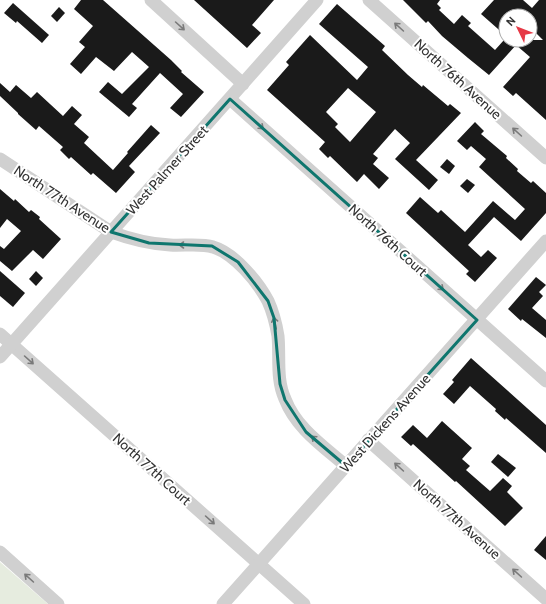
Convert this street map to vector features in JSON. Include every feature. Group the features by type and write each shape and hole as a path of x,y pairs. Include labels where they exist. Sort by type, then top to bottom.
{"street":[{"path":"151,0 243,84"},
{"name":"West Palmer Street","path":"0,357 317,0"},
{"name":"North 76th Avenue","path":"369,0 546,158"},
{"name":"North 76th Court","path":"230,99 546,381"},
{"name":"North 77th Avenue","path":"0,160 111,232 130,239 149,243 212,246 238,262 253,279 268,301 274,318 278,337 280,384 288,406 294,417 306,432 346,466"},
{"name":"West Dickens Avenue","path":"223,604 546,241"},
{"name":"North 77th Court","path":"0,334 304,604"},
{"name":"North 77th Avenue","path":"368,440 546,599"},
{"path":"0,552 58,604"}],"highlighted area":[{"path":"230,99 477,320 346,466 306,432 285,400 280,384 274,318 268,301 238,262 212,246 149,243 111,232"}],"shaded area":[{"path":"0,562 48,604 0,604"}],"building":[{"path":"81,0 103,0 171,60 182,71 181,72 204,92 181,117 170,108 183,94 160,73 132,104 137,108 129,117 99,92 108,82 122,94 149,67 132,52 114,71 96,57 81,74 70,64 85,47 79,42 93,26 74,9"},
{"path":"194,0 274,0 252,25 261,33 247,48"},
{"path":"403,0 440,0 437,4 441,8 439,10 454,24 462,15 471,23 468,26 495,50 498,47 498,48 513,48 489,75 442,36 428,21 426,23"},
{"path":"494,0 523,0 532,8 498,8 498,29 481,14"},
{"path":"539,0 546,0 546,120 516,93 513,96 503,87 530,57 520,48 538,48 538,40 543,40 538,35 538,8 532,8"},
{"path":"13,3 49,35 42,43 17,21 16,23 4,13"},
{"path":"337,4 385,46 382,50 408,75 422,87 423,85 448,106 450,104 461,113 416,160 438,180 429,190 395,159 410,143 395,129 373,154 378,158 373,164 389,178 379,189 364,174 357,182 330,156 328,158 319,149 325,142 267,90 289,65 286,62 310,35 357,80 368,67 319,24","holes":["348,88 376,112 350,142 335,127 338,124 326,112"]},
{"path":"59,7 65,13 57,22 51,16"},
{"path":"0,83 10,92 16,85 31,98 37,92 63,116 72,106 82,115 74,124 89,137 84,143 113,170 151,125 160,133 129,166 135,172 116,193 93,173 91,175 71,157 69,159 60,150 63,147 39,126 36,130 18,114 0,96"},
{"path":"475,122 484,131 481,134 507,156 506,158 518,169 517,171 531,183 533,181 546,193 546,213 521,241 494,217 468,245 481,257 488,250 497,258 475,282 466,274 469,271 406,213 420,197 438,213 441,210 465,232 493,201 515,220 525,209 479,167 486,159 471,146 467,150 457,141"},
{"path":"447,159 455,166 449,174 440,167"},
{"path":"467,179 475,185 468,193 460,186"},
{"path":"0,189 14,201 15,199 29,212 31,210 40,217 39,219 61,239 43,259 33,250 12,271 0,261 0,246 4,249 21,231 7,219 0,228"},
{"path":"0,271 25,293 13,307 0,296"},
{"path":"36,271 43,278 36,286 29,279"},
{"path":"536,277 546,285 539,292 543,296 532,308 546,320 546,338 522,319 521,321 508,309"},
{"path":"471,358 546,425 546,453 506,418 505,420 495,411 496,409 470,386 454,404 443,394 454,382 452,380"},
{"path":"442,421 472,448 462,459 470,466 466,470 490,491 503,478 512,486 507,492 523,508 505,526 413,444 411,446 401,437 413,425 427,438"},
{"path":"498,454 516,468 508,477 491,462"},
{"path":"546,536 546,560 534,550"}]}
